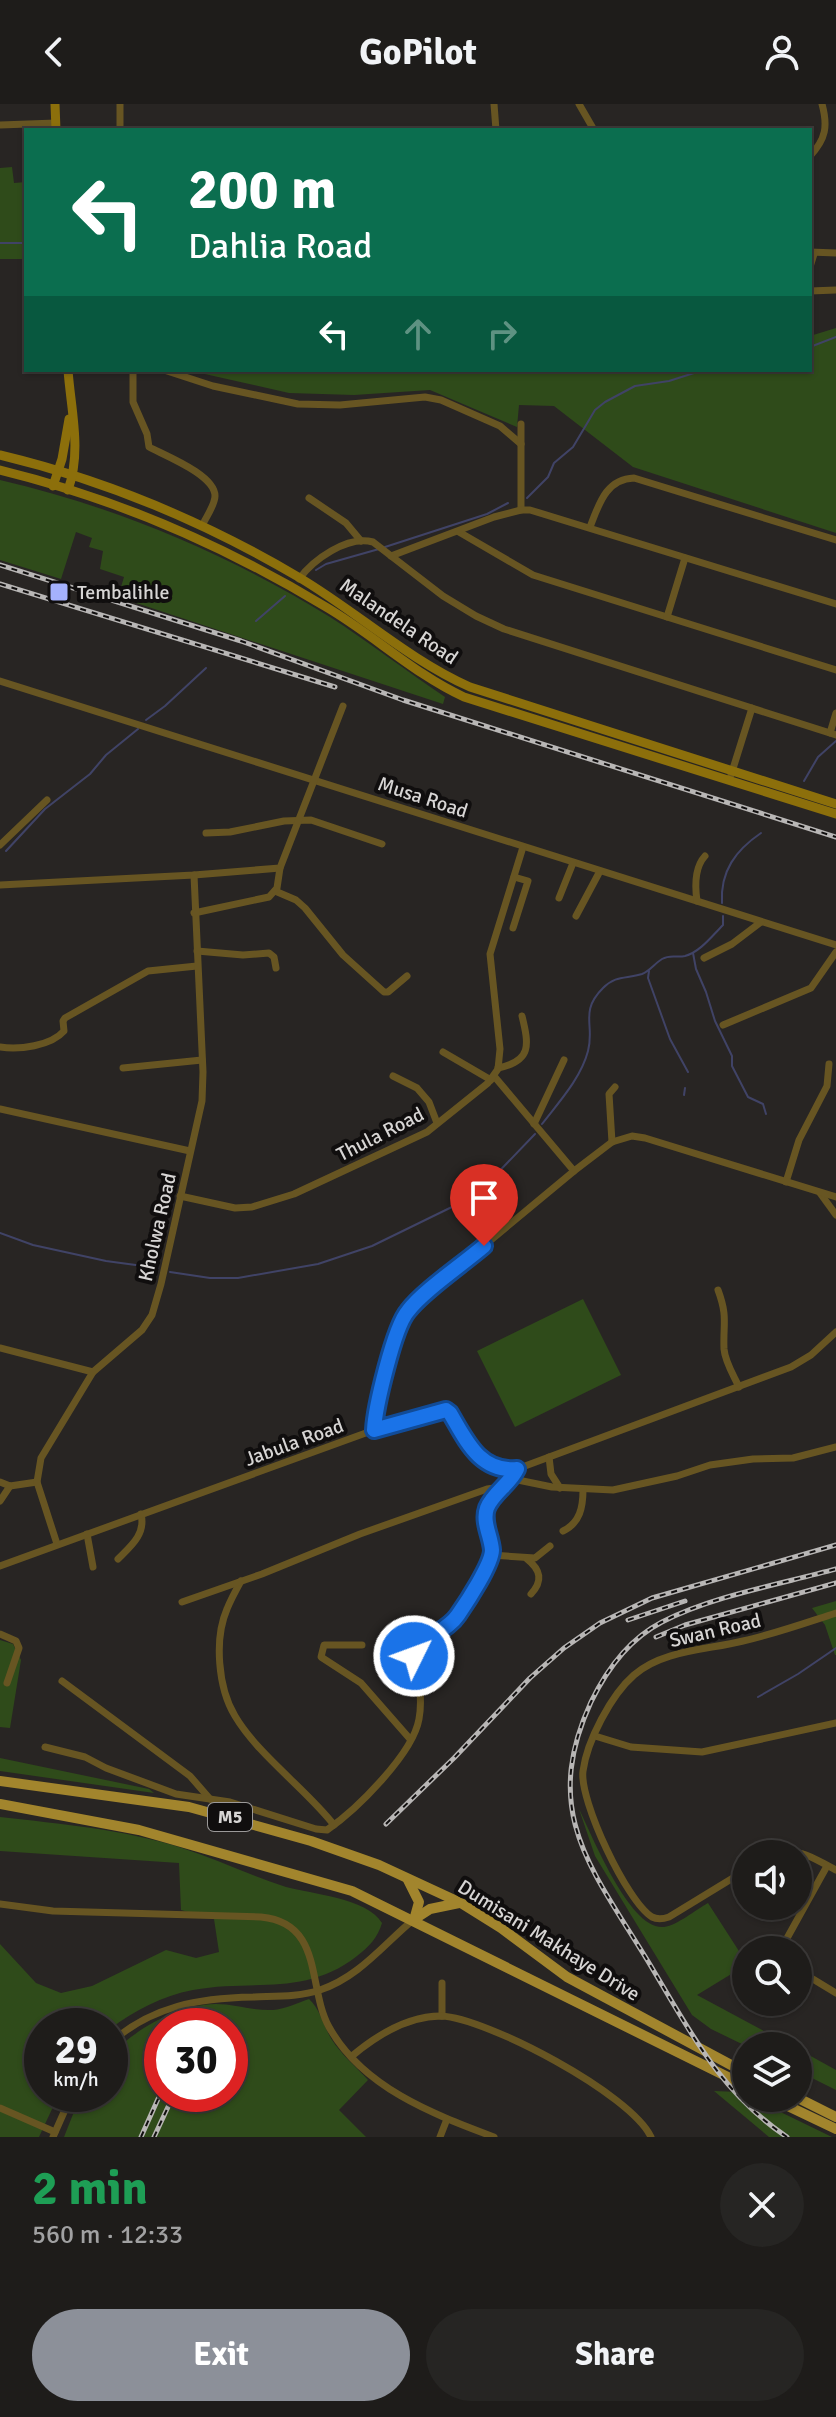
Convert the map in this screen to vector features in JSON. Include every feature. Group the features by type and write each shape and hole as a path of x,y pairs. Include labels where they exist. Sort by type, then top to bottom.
{"main road":[{"path":"55,104 56,126"},
{"path":"53,486 68,433 68,372"},
{"path":"68,490 74,474 76,442 69,391"},
{"name":"Malandela Road","path":"0,455 74,474 202,526 300,578 370,623 424,663 470,687 836,814"},
{"name":"Malandela Road","path":"0,470 153,519 293,587 352,623 419,673 476,702 730,777 836,804"},
{"name":"Dumisani Makhaye Drive","path":"0,1781 220,1813 323,1845 403,1876 461,1903 567,1977 732,2067"},
{"name":"Dumisani Makhaye Drive","path":"0,1804 164,1836 352,1891 732,2079"},
{"path":"403,1876 415,1890 419,1902 413,1920"},
{"path":"413,1920 430,1909 461,1903"},
{"path":"812,2105 836,2117"},
{"path":"800,2112 836,2129"}],"street":[{"path":"120,104 120,128"},
{"path":"494,104 496,128"},
{"path":"579,104 593,128"},
{"path":"812,154 826,129 822,104"},
{"path":"0,125 56,126"},
{"path":"812,253 836,253"},
{"path":"812,291 836,290"},
{"path":"133,372 133,402 147,434 149,447 209,480 215,499 202,526"},
{"path":"170,372 213,386 298,404 340,405 425,397 441,400 500,426 521,444"},
{"path":"521,424 521,510"},
{"path":"590,527 601,499 611,486 626,478 634,478 836,540"},
{"path":"309,498 346,523 361,541"},
{"path":"385,551 459,532 521,510 590,527 836,604"},
{"path":"459,532 533,575 836,670"},
{"path":"293,587 322,556 361,541 373,542 443,596 504,629 833,734 836,713"},
{"path":"667,617 685,558"},
{"name":"Musa Road","path":"0,681 836,945"},
{"path":"194,913 263,900 275,891 280,868 343,706"},
{"path":"730,777 752,708"},
{"path":"0,845 47,800"},
{"path":"206,833 311,820 382,844"},
{"name":"Thula Road","path":"180,1196 219,1207 252,1207 294,1194 427,1132 493,1078 498,1068 500,1049 490,954 523,847"},
{"path":"697,901 695,885 698,866 705,856"},
{"path":"559,898 573,863"},
{"path":"0,885 280,868"},
{"path":"576,916 600,871"},
{"name":"Kholwa Road","path":"37,1482 41,1458 93,1372 147,1324 161,1284 202,1101 194,875"},
{"path":"513,928 528,881 514,877"},
{"path":"275,891 296,900 305,908 343,955 384,992 407,976"},
{"path":"704,958 732,944 761,922"},
{"path":"197,951 243,955 269,953 274,957 276,968"},
{"path":"723,1025 811,988 836,952"},
{"path":"0,1047 25,1047 60,1037 64,1033 65,1018 148,971 197,966"},
{"path":"498,1068 517,1062 524,1054 528,1045 522,1016"},
{"path":"443,1052 493,1078 574,1171"},
{"path":"123,1068 202,1060"},
{"path":"534,1124 564,1060"},
{"path":"786,1182 799,1140 827,1086 829,1064"},
{"path":"393,1076 417,1088 429,1102 437,1123"},
{"path":"615,1087 609,1094 612,1142 632,1136 645,1138 836,1197"},
{"path":"0,1109 190,1151"},
{"name":"Jabula Road","path":"0,1566 374,1430 376,1406 399,1329 409,1308 612,1142"},
{"path":"818,1192 836,1215"},
{"path":"718,1290 726,1327 724,1351 739,1387"},
{"path":"374,1430 446,1410 468,1443 485,1461 497,1469 517,1469 791,1367 811,1355 836,1332"},
{"path":"0,1348 93,1372"},
{"path":"513,1479 561,1488 613,1490 677,1476 710,1465 793,1458 836,1447"},
{"path":"549,1457 551,1474 561,1488"},
{"path":"386,1648 420,1645 457,1617 491,1555 486,1511 513,1479 517,1469"},
{"path":"0,1482 10,1486 37,1482 57,1544"},
{"path":"0,1501 10,1486"},
{"path":"182,1602 360,1534 487,1489 504,1487"},
{"path":"563,1531 570,1527 582,1510 583,1490"},
{"path":"118,1559 132,1546 142,1528 141,1514"},
{"path":"87,1534 93,1567"},
{"path":"132,1546 138,1553"},
{"path":"491,1555 527,1559 539,1556 550,1546"},
{"path":"527,1559 537,1570 540,1582 531,1594"},
{"path":"241,1581 227,1609 219,1658 230,1705 235,1717 331,1827"},
{"name":"Swan Road","path":"732,1879 669,1917 660,1920 645,1911 621,1876 590,1816 583,1772 595,1736 621,1688 651,1662 746,1641 836,1613"},
{"path":"0,1634 16,1641 19,1648 7,1683"},
{"path":"362,1645 324,1645 321,1657 361,1683 410,1739"},
{"path":"45,1747 85,1757 176,1794 230,1802 316,1829 331,1827 371,1793 417,1729 421,1706 414,1656 420,1645"},
{"path":"62,1681 190,1776 210,1799"},
{"path":"595,1736 631,1747 702,1752 836,1723"},
{"path":"812,1857 836,1870"},
{"path":"788,1936 827,1866"},
{"path":"0,1904 53,1911 230,1915 278,1920 296,1932 305,1944 330,2027 352,2056 386,2087 447,2119 494,2137"},
{"path":"128,2029 139,2021 183,2003 318,1991 349,1977 413,1920"},
{"path":"812,1978 836,1993"},
{"path":"442,1983 442,2016"},
{"path":"352,2056 393,2028 411,2021 442,2016 460,2019 490,2030 577,2073 623,2104 651,2137"},
{"path":"0,2108 54,2135 64,2112"},
{"path":"440,2137 447,2119"}],"green space":[{"path":"12,167 14,183 24,182 24,259 0,259 0,168"},
{"path":"836,328 836,533 633,467 554,406 519,405 517,427 430,390 354,395 289,393 196,372 812,372 812,335"},
{"path":"0,480 129,519 252,573 359,636 445,697 443,704 118,597 124,577 100,569 103,551 89,547 92,538 76,532 61,579 0,560"},
{"path":"583,1299 621,1375 515,1427 477,1351"},
{"path":"836,1601 835,1655 825,1625 812,1608"},
{"path":"0,1640 13,1644 21,1660 10,1728 0,1727"},
{"path":"0,1758 149,1789 154,1793 0,1771"},
{"path":"579,1809 614,1879 638,1914 651,1924 669,1926 708,1903 732,1940 732,1974 697,1995 766,2032 732,2032 732,2039 692,2015 595,1856"},
{"path":"0,1817 137,1836 195,1852 286,1887 352,1902 375,1915 382,1923 361,1953 337,1969 298,1982 193,1990 170,1996 128,2017 128,2008 24,2008 24,2112 51,2112 39,2137 0,2137 0,1944 36,1983 61,1993 92,1986 166,1950 196,1958 219,1952 214,1919 181,1910 179,1863 0,1851"},
{"path":"309,1999 336,2045 368,2080 339,2110 366,2137 64,2137 74,2112 128,2112 128,2040 144,2028 144,2112 248,2112 248,2008 190,2008 216,2004 273,2010"},
{"path":"812,2057 836,2070 836,2090 812,2078"},
{"path":"714,2091 732,2092 732,2106"},
{"path":"739,2112 781,2112 832,2137 769,2137"}],"waterway":[{"path":"0,243 24,243"},
{"path":"812,346 836,337"},
{"path":"697,373 706,372"},
{"path":"527,498 548,477 554,463 573,447 595,410 605,402 635,386 669,381 694,373"},
{"path":"385,547 487,514 508,503"},
{"path":"316,570 326,564 379,549"},
{"path":"256,621 285,596"},
{"path":"146,720 206,668"},
{"path":"6,851 45,809 90,774 106,755 138,729"},
{"path":"804,781 818,757 836,741"},
{"path":"722,903 724,881 731,862 761,833"},
{"path":"542,1124 569,1089 585,1061 590,1042 590,1012 603,988 617,979 645,973 665,958 685,956 696,951 723,925 723,916"},
{"path":"693,953 715,1021 732,1056 732,1066 748,1097 763,1104 766,1114"},
{"path":"649,971 648,978 670,1039 688,1072"},
{"path":"684,1095 685,1088"},
{"path":"170,1272 210,1278 238,1278 318,1264 372,1246 458,1204 486,1185 535,1134"},
{"path":"0,1233 33,1245 106,1261 158,1268"},
{"path":"758,1697 836,1648"}],"railway":[{"path":"0,565 241,641 403,700 836,837"},
{"path":"0,584 335,687"},
{"path":"386,1824 530,1678 564,1648 600,1623 652,1598 836,1545"},
{"path":"787,2137 742,2099 706,2056 607,1895 579,1837 572,1807 571,1775 577,1741 591,1702 612,1667 639,1637 662,1622 703,1605 836,1569"},
{"path":"656,1637 685,1625 836,1583"},
{"path":"628,1620 685,1601"},
{"path":"141,2137 152,2112"},
{"path":"154,2137 166,2112"}],"place":[{"name":"Tembalihle","path":"59,592"}],"route":[{"path":"414,1656 423,1641 439,1633 457,1617 486,1569 492,1551 486,1511 513,1479 517,1469 497,1469 485,1461 473,1450 446,1410 374,1430 374,1417 403,1317 409,1308 484,1246"}]}
